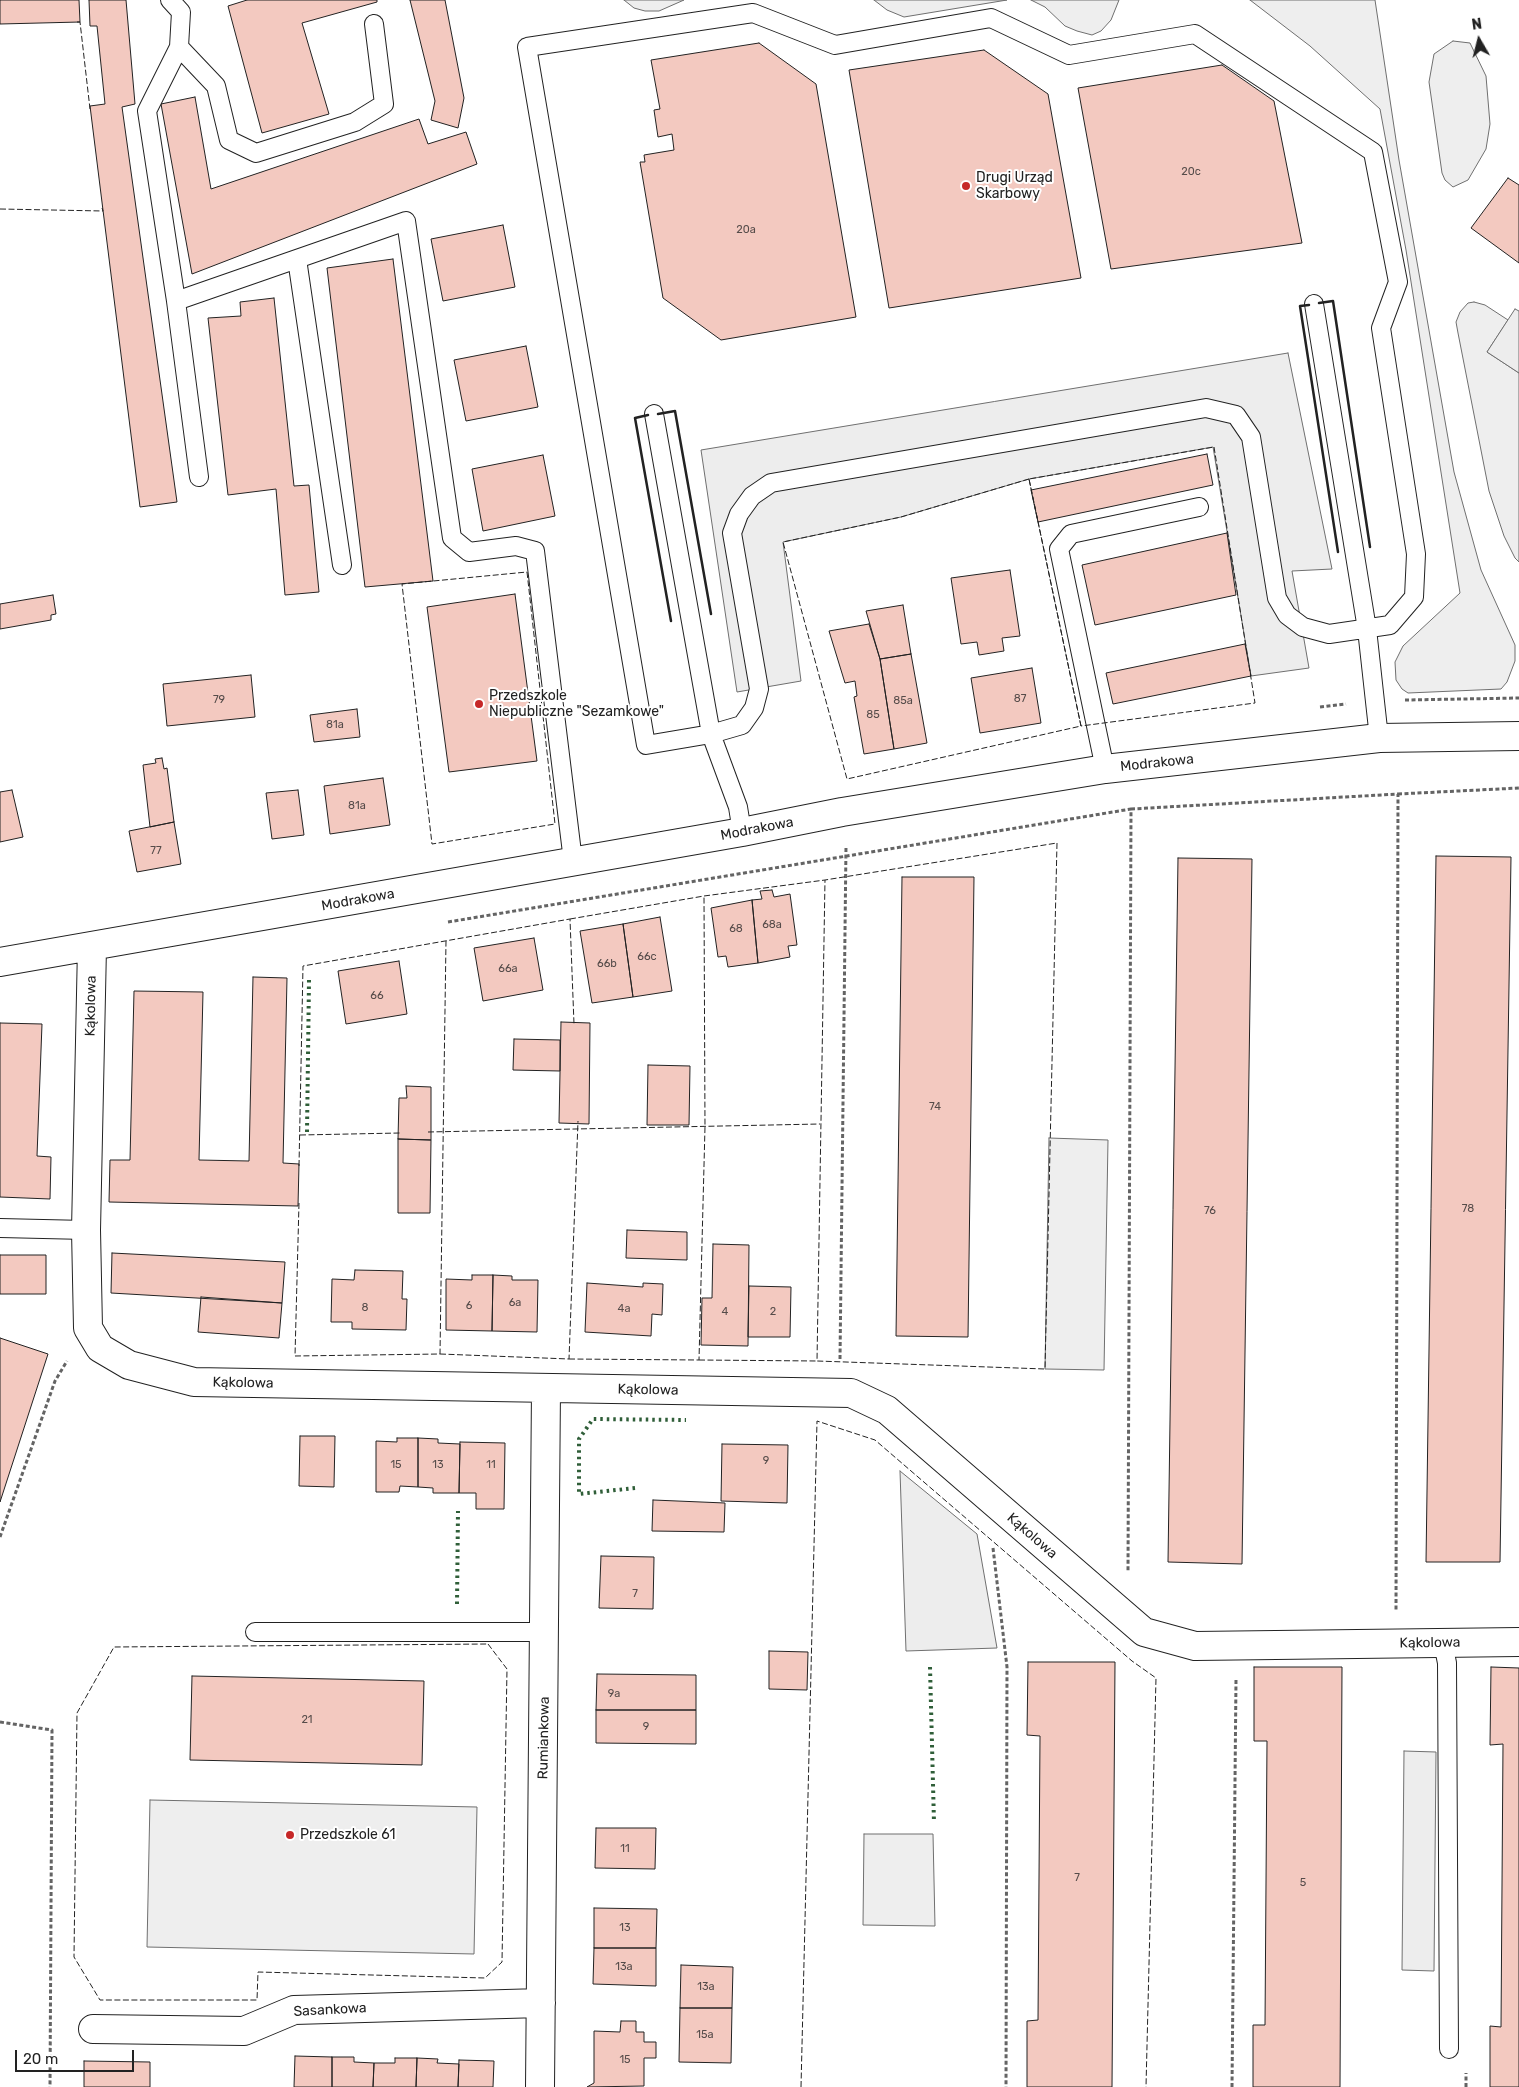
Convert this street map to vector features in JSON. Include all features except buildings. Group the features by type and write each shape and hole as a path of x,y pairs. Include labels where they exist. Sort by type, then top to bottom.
{"street":[{"name":"Modrakowa","path":"0,962 742,832 842,812 1105,769 1379,738 1519,736"},
{"name":"Kąkolowa","path":"92,947 86,1230 88,1328 100,1348 129,1365 194,1382 851,1393 887,1410 1144,1632 1195,1646 1519,1642"},
{"name":"Rumiankowa","path":"540,2087 546,1388"},
{"name":"Sasankowa","path":"93,2029 244,2031 294,2010 540,2003"}],"lane":[{"path":"170,0 181,12 179,47 147,111 176,301 199,477"},
{"path":"753,13 835,45 992,18 1069,55 1195,34 1373,152 1398,282 1382,328 1416,554 1414,597 1390,625 1366,629 1329,634 1303,627 1287,615 1277,598 1251,437 1236,415 1206,408 771,483 752,496 739,514 732,533 759,689 754,708 742,725 711,734 646,745 527,47 753,13"},
{"path":"179,47 216,86 229,140 256,154 355,122 384,104 374,24"},
{"path":"176,301 406,221 452,538 470,552 516,546 535,551 573,861"},
{"path":"297,259 342,565"},
{"path":"1314,304 1366,629 1379,738"},
{"path":"654,414 711,734 738,807 742,832"},
{"path":"1105,769 1059,549 1071,534 1199,507"},
{"path":"0,1228 86,1230"},
{"path":"255,1632 545,1632"},
{"path":"1443,1643 1447,1663 1449,2049"}],"path":[{"path":"445,922 1131,809 1519,788"},
{"path":"1396,1611 1398,794"},
{"path":"1128,1581 1131,809"},
{"path":"839,1392 848,856 842,812"},
{"path":"0,1537 55,1381 88,1328"},
{"path":"992,1540 1007,1666 1006,2087"},
{"path":"1232,2087 1236,1674"},
{"path":"0,1722 52,1730 50,2087"}],"shaded area":[{"path":"624,0 684,0 659,11 645,11 634,8"},
{"path":"874,0 1007,0 904,17 887,10"},
{"path":"1031,0 1119,0 1111,20 1101,31 1092,35 1065,26 1045,7"},
{"path":"1250,0 1375,0 1399,160 1454,472 1481,570 1515,645 1515,661 1507,682 1501,689 1408,693 1402,689 1396,680 1395,662 1403,646 1460,593 1406,250 1380,109 1310,46"},
{"path":"1453,41 1470,43 1486,76 1490,124 1486,149 1468,180 1453,187 1445,180 1442,173 1429,82 1434,54"},
{"path":"1474,302 1485,305 1508,320 1487,352 1519,373 1519,562 1504,536 1489,491 1456,322 1460,312 1468,303"},
{"path":"1515,309 1519,311 1519,373 1487,352"},
{"path":"1288,353 1332,569 1292,571 1309,668 1251,676 1213,447 1029,479 901,517 783,542 801,681 737,692 701,450"},
{"path":"1049,1138 1108,1140 1104,1370 1045,1369"},
{"path":"900,1471 977,1534 997,1648 906,1651"},
{"path":"1404,1751 1436,1752 1434,1971 1402,1970"},
{"path":"150,1800 477,1807 474,1954 147,1947"},
{"path":"864,1834 933,1834 935,1926 863,1925"}],"hedge":[{"path":"307,1132 309,980"},
{"path":"635,1488 579,1494 579,1439 593,1419 686,1420"},
{"path":"457,1604 458,1511"},
{"path":"930,1667 934,1823"}],"fence":[{"path":"77,22 80,22 90,109"},
{"path":"0,209 103,211 102,208"},
{"path":"1214,447 1255,703 1081,726 1029,479 1214,447"},
{"path":"1029,479 1081,726 847,779 783,542 901,517 1029,479"},
{"path":"527,572 555,824 432,844 402,584 527,572"},
{"path":"1057,843 1045,1369 817,1361 825,880 1057,843"},
{"path":"570,919 704,896 825,880"},
{"path":"569,1359 699,1360 705,1127 704,896"},
{"path":"299,1166 303,966 570,919 574,1024"},
{"path":"299,1203 295,1356 440,1354 446,941"},
{"path":"440,1354 569,1359 578,1121"},
{"path":"428,1132 820,1124"},
{"path":"300,1135 400,1133"},
{"path":"699,1360 817,1361"},
{"path":"801,2087 817,1421 875,1440 1132,1661 1156,1678 1146,2087"},
{"path":"488,1644 507,1669 502,1962 485,1978 258,1972 257,2000 100,2000 74,1957 77,1713 114,1647 488,1644"}],"wall":[{"path":"1319,303 1333,301 1370,547"},
{"path":"1309,305 1300,306 1338,552"},
{"path":"658,414 675,411 711,614"},
{"path":"648,415 635,418 671,621"}],"place":[{"name":"Drugi Urząd Skarbowy","path":"966,186"},
{"name":"Przedszkole Niepubliczne \"Sezamkowe\"","path":"479,704"},
{"name":"Przedszkole 61","path":"290,1835"}]}
